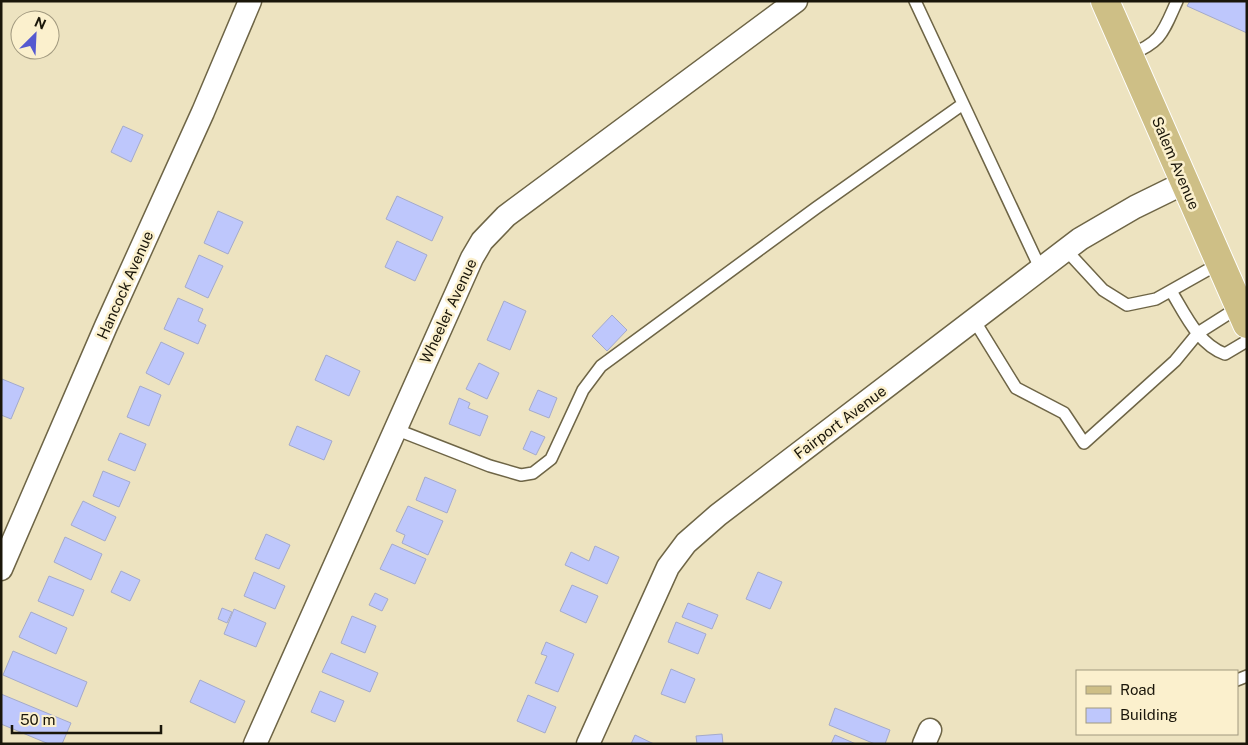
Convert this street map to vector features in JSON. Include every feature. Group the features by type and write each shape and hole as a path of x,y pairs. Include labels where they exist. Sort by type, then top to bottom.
{"main road":[{"name":"Salem Avenue","path":"1105,1 1243,316"}],"street":[{"name":"Hancock Avenue","path":"1,569 106,326 203,112 250,1"},
{"name":"Wheeler Avenue","path":"255,744 472,258 482,241 506,216 796,1"},
{"name":"Fairport Avenue","path":"588,744 668,567 686,542 718,515 1066,250 1135,208 1184,183"}],"lane":[{"path":"915,1 1041,270"},
{"path":"1129,55 1149,47 1163,34 1177,1"},
{"path":"395,429 490,466 521,475 533,473 551,459 583,390 601,366 816,208 963,104"},
{"path":"1066,250 1103,290 1127,305 1156,299 1220,263"},
{"path":"1170,291 1198,333 1213,349 1225,354 1247,341"},
{"path":"974,320 1016,388 1064,412 1084,444 1175,361 1198,333 1243,316"}],"building":[{"path":"1190,1 1247,1 1247,33 1187,6"},
{"path":"123,126 143,135 131,162 111,152"},
{"path":"397,196 443,217 432,241 386,219"},
{"path":"218,211 243,222 228,254 204,243"},
{"path":"397,241 427,255 415,281 385,267"},
{"path":"199,255 223,266 208,298 185,287"},
{"path":"178,298 203,309 198,321 206,325 198,344 164,329"},
{"path":"504,301 526,311 510,350 487,340"},
{"path":"612,315 627,330 607,351 592,336"},
{"path":"161,342 184,353 169,385 146,373"},
{"path":"326,355 360,371 349,396 315,380"},
{"path":"479,363 499,373 487,399 466,389"},
{"path":"2,379 24,388 11,419 1,415"},
{"path":"140,386 161,395 149,426 127,417"},
{"path":"538,390 557,398 549,418 529,410"},
{"path":"459,398 470,403 468,408 488,416 480,436 449,424"},
{"path":"297,426 332,441 324,460 289,445"},
{"path":"531,431 545,437 536,455 523,449"},
{"path":"120,433 146,444 135,471 108,460"},
{"path":"103,471 130,482 119,507 93,496"},
{"path":"425,477 456,490 447,513 416,500"},
{"path":"83,501 116,517 105,541 71,525"},
{"path":"408,506 443,521 428,555 402,543 405,535 396,531"},
{"path":"266,534 290,545 279,569 255,559"},
{"path":"65,537 102,554 91,580 54,562"},
{"path":"392,544 426,559 415,584 380,569"},
{"path":"595,546 619,557 607,584 565,565 571,552 589,561"},
{"path":"121,571 140,580 130,601 111,592"},
{"path":"254,572 285,586 275,609 244,596"},
{"path":"758,572 782,582 770,609 746,599"},
{"path":"49,576 84,590 73,616 38,601"},
{"path":"572,585 598,596 586,623 560,611"},
{"path":"375,593 388,599 382,611 369,605"},
{"path":"688,603 718,615 712,629 682,617"},
{"path":"222,608 232,612 227,623 218,619"},
{"path":"234,609 266,623 256,647 224,634"},
{"path":"31,612 67,628 56,654 19,637"},
{"path":"352,616 376,626 365,653 341,643"},
{"path":"676,622 706,634 698,654 668,642"},
{"path":"546,642 574,654 558,692 535,683 547,656 541,654"},
{"path":"13,651 87,682 77,707 3,675"},
{"path":"331,653 378,673 370,692 322,672"},
{"path":"671,669 695,679 685,703 661,694"},
{"path":"200,680 245,701 235,723 190,702"},
{"path":"320,691 344,701 335,722 311,712"},
{"path":"1,694 71,723 62,744 49,744 1,724"},
{"path":"528,695 556,707 545,733 517,721"},
{"path":"835,708 890,730 885,744 875,744 829,725"},
{"path":"722,734 723,744 697,744 696,736"},
{"path":"635,735 654,744 631,744"},
{"path":"835,735 856,744 831,744"}]}
